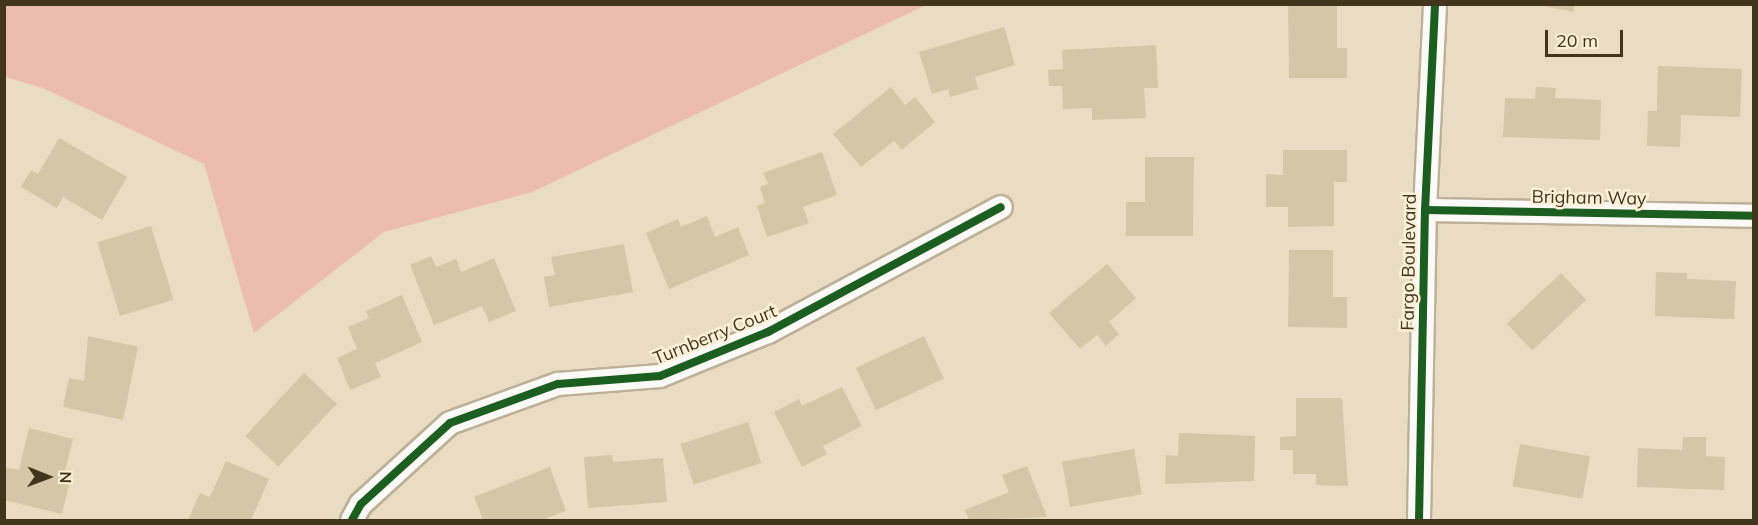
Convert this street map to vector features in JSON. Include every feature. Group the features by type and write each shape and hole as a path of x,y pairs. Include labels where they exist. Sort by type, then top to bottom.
{"street":[{"name":"Fargo Boulevard","path":"1419,520 1425,210 1435,4"},
{"name":"Turnberry Court","path":"352,520 361,504 450,423 558,384 660,376 768,332 1001,207"},
{"name":"Brigham Way","path":"1425,210 1754,216"}],"shaded area":[{"path":"4,5 926,5 532,192 384,232 254,333 204,164 43,88 5,77"}],"building":[{"path":"1337,4 1337,48 1347,48 1347,78 1289,78 1288,5"},
{"path":"1535,4 1574,4 1574,12"},
{"path":"1004,27 1015,65 975,77 978,89 950,97 948,89 932,94 919,52"},
{"path":"1156,45 1158,88 1144,88 1146,118 1092,120 1092,108 1063,109 1062,86 1049,86 1048,70 1063,69 1062,50"},
{"path":"1658,66 1742,69 1740,117 1681,115 1680,147 1647,146 1648,111 1657,111"},
{"path":"891,87 905,105 915,97 935,122 902,150 894,141 861,167 833,134"},
{"path":"1536,87 1556,88 1555,98 1601,100 1600,140 1503,137 1505,98 1535,99"},
{"path":"59,138 127,177 102,220 63,197 57,208 21,187 31,170 38,174"},
{"path":"1283,150 1347,150 1347,182 1334,182 1334,226 1288,227 1288,207 1266,207 1266,174 1283,175"},
{"path":"822,152 837,195 803,207 809,223 767,237 757,206 765,203 760,187 768,184 763,173"},
{"path":"1145,157 1194,157 1193,236 1126,236 1126,202 1145,202"},
{"path":"707,216 715,237 738,227 749,255 669,289 646,233 678,219 681,227"},
{"path":"151,226 174,300 120,316 97,242"},
{"path":"624,244 633,292 549,307 544,277 555,275 551,257"},
{"path":"1289,250 1333,250 1333,297 1347,297 1347,328 1288,327"},
{"path":"431,256 436,267 456,259 461,272 494,258 516,311 489,322 482,306 434,325 410,265"},
{"path":"1107,264 1136,298 1109,322 1119,334 1106,346 1097,335 1080,349 1049,313"},
{"path":"1656,272 1687,273 1687,279 1736,281 1734,319 1655,316"},
{"path":"1561,273 1586,300 1532,351 1507,323"},
{"path":"402,295 422,342 375,363 381,377 350,390 337,358 357,349 348,327 369,318 366,311"},
{"path":"88,336 138,347 123,420 63,407 69,378 84,381"},
{"path":"924,336 944,379 876,410 856,368"},
{"path":"304,373 337,404 278,467 245,436"},
{"path":"842,387 862,426 823,446 827,454 802,467 774,412 799,399 802,406"},
{"path":"1296,398 1342,398 1348,486 1316,485 1316,474 1293,474 1293,450 1280,450 1280,437 1296,436"},
{"path":"748,422 761,463 694,485 680,444"},
{"path":"29,428 73,439 62,483 69,485 62,514 4,500 4,467 19,470"},
{"path":"1179,433 1255,436 1254,481 1165,484 1166,455 1178,456"},
{"path":"1683,437 1706,437 1706,456 1725,457 1724,490 1637,487 1638,448 1682,450"},
{"path":"1520,444 1590,456 1582,499 1513,486"},
{"path":"1134,449 1142,494 1070,507 1062,462"},
{"path":"612,455 613,462 663,458 667,502 588,508 584,457"},
{"path":"226,461 269,479 251,520 188,520 200,493 210,497"},
{"path":"1027,466 1047,517 969,520 965,510 1009,492 1002,475"},
{"path":"550,467 566,511 541,520 483,520 474,497"}],"cycle path":[{"path":"1419,520 1425,210 1435,4"},
{"path":"352,520 361,504 450,423 558,384 660,376 768,332 1001,207"},
{"path":"1425,210 1754,216"}]}
